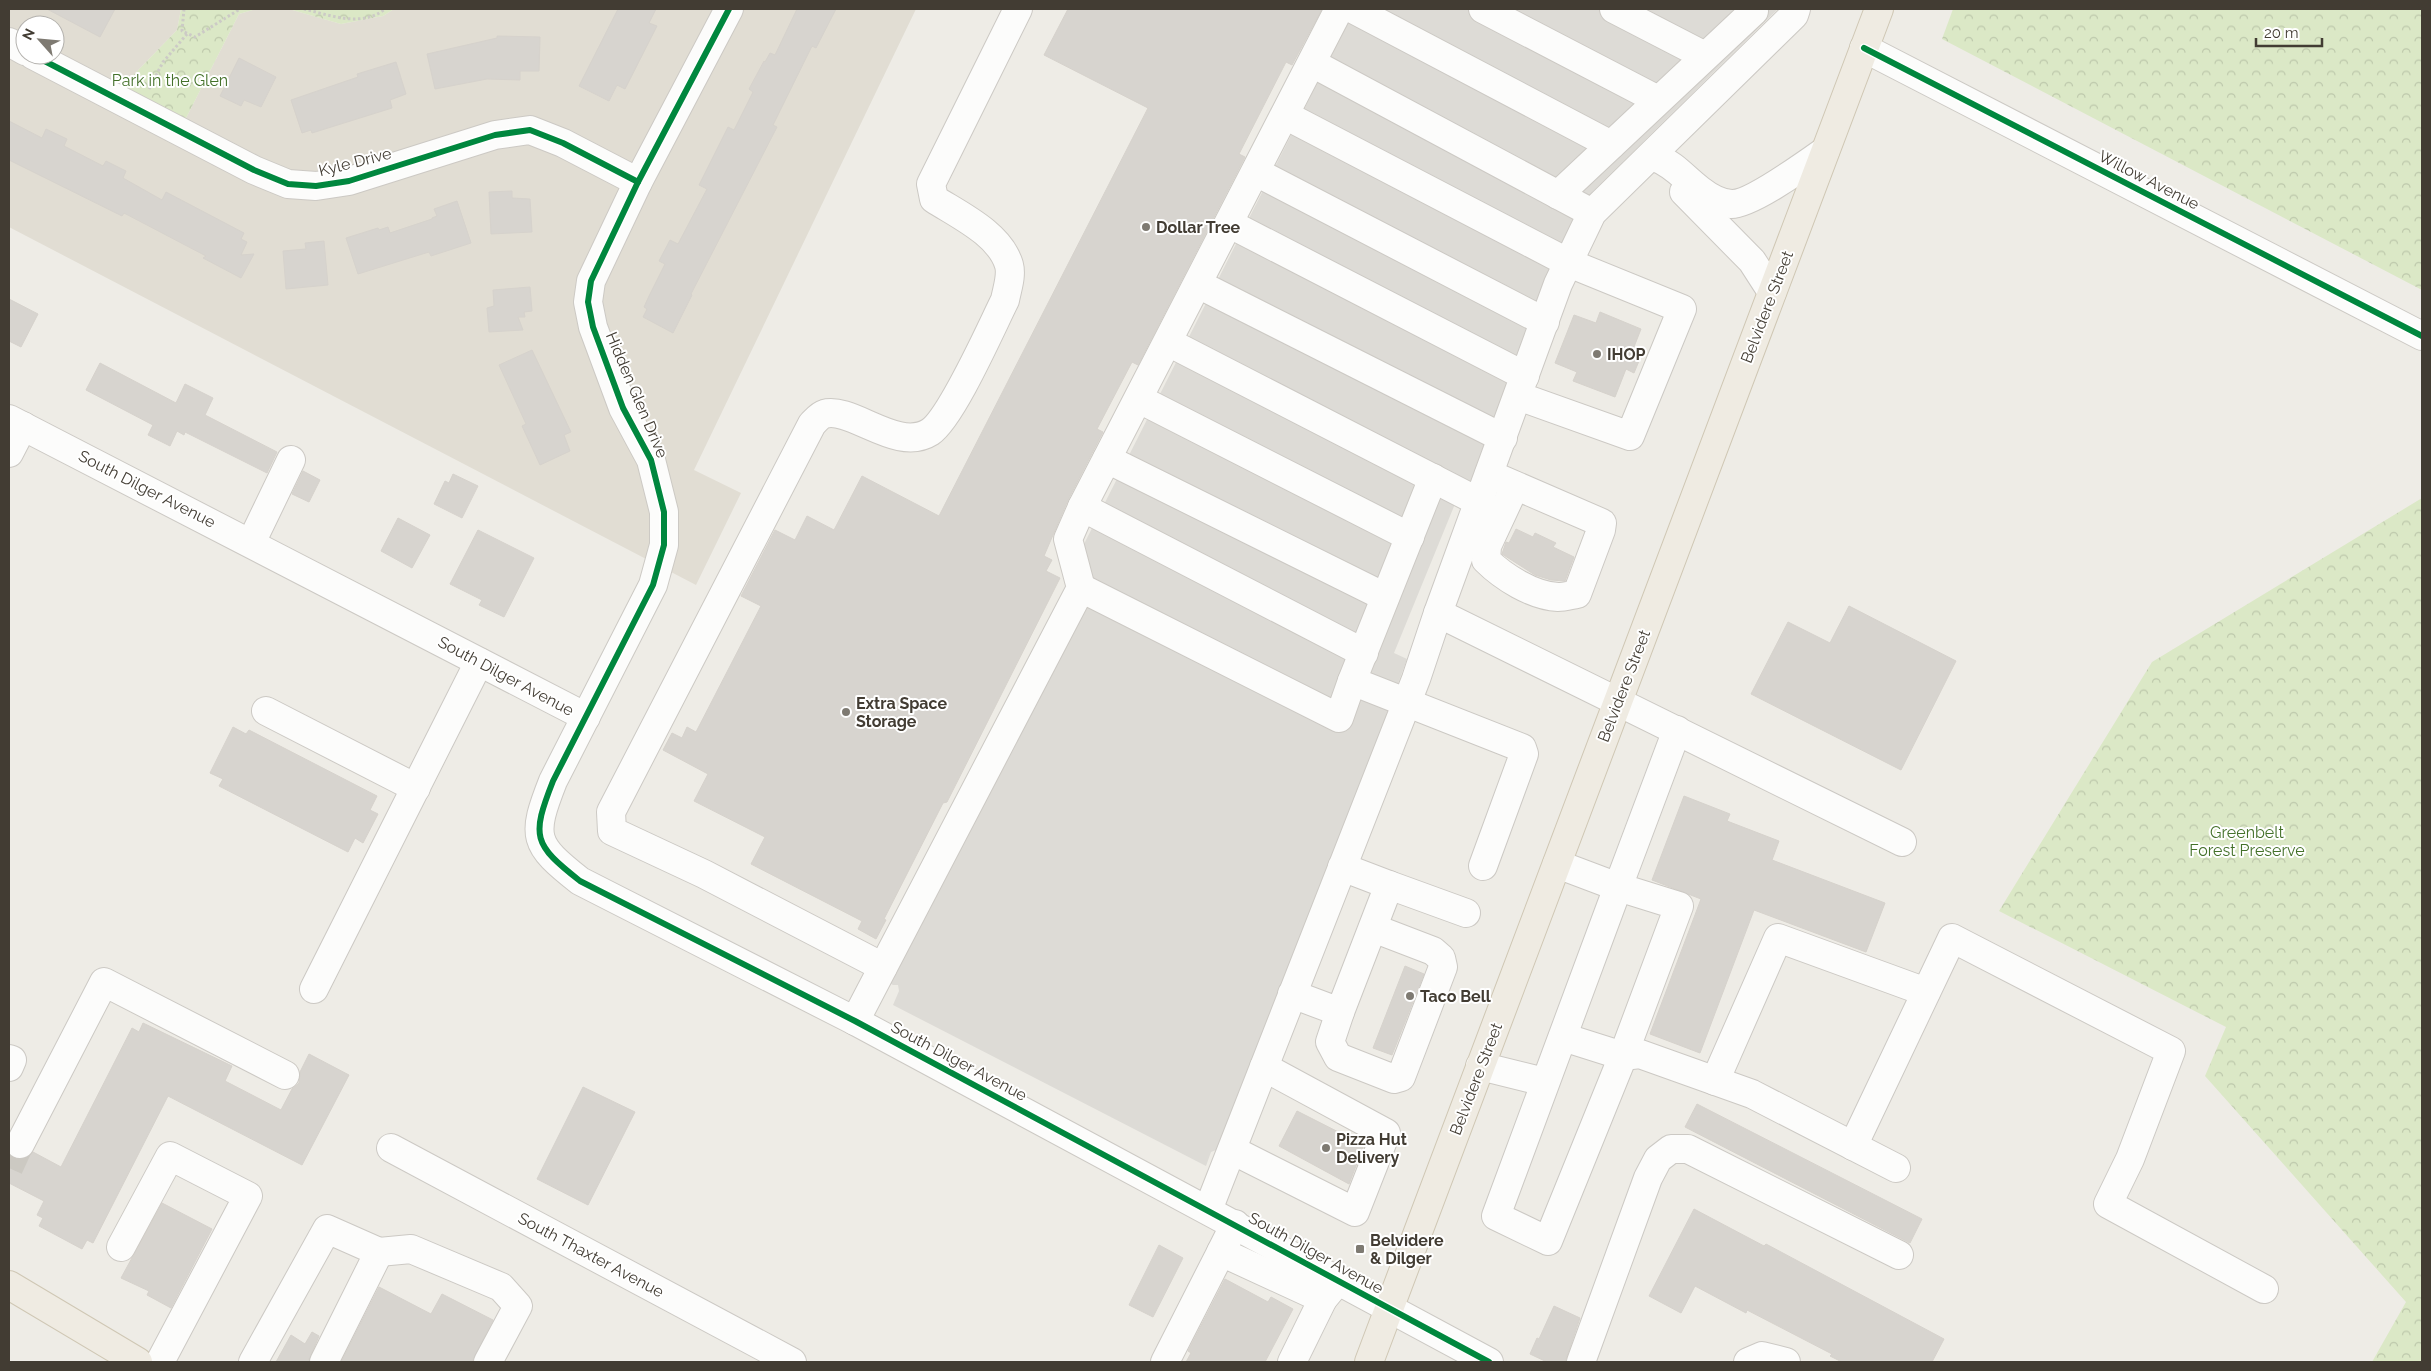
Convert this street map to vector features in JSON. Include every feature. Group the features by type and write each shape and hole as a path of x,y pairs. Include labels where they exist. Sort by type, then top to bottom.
{"main road":[{"name":"Belvidere Street","path":"1369,1362 1879,9"},
{"path":"9,1285 138,1362"}],"street":[{"name":"Hidden Glen Drive","path":"586,717 653,585 664,545 664,512 651,460 623,408 593,327 588,302 592,282 638,182 729,9"},
{"path":"883,967 704,874 612,831 611,812 812,424 823,414 836,413 901,437 917,436 930,432 946,414 1005,300 1009,280 1009,266 1002,249 987,235 934,199 931,184 1018,9"},
{"path":"855,1021 1081,588 1068,539 1082,507 1340,9"},
{"path":"1353,9 1610,145"},
{"path":"1483,9 1658,100"},
{"path":"1614,9 1705,56"},
{"path":"1558,195 1754,11 1750,9"},
{"path":"1208,1210 1406,703 1545,322 1592,213 1655,155 1794,15 1796,9"},
{"path":"1732,32 1755,53"},
{"name":"Willow Avenue","path":"1864,48 2422,336"},
{"path":"1312,63 1592,213"},
{"name":"Kyle Drive","path":"52,65 254,170 288,184 316,186 349,181 495,135 530,130 563,143 638,182"},
{"path":"1230,224 1522,386 1630,436 1682,309 1569,263 1285,115"},
{"path":"1655,155 1670,163 1700,190 1716,200 1733,204 1750,198 1825,151"},
{"path":"1655,155 1664,174 1752,261 1772,292"},
{"path":"1256,172 1545,322"},
{"path":"1198,284 1503,438"},
{"path":"1168,342 1479,502"},
{"path":"1139,399 1410,537"},
{"path":"9,453 16,422"},
{"name":"South Dilger Avenue","path":"16,422 586,717 544,805 539,829 542,847 558,864 580,881 855,1021 1235,1224 1330,1290 1389,1309 1490,1362"},
{"path":"1107,459 1385,597"},
{"path":"251,542 291,460"},
{"path":"1489,474 1602,523 1577,594 1560,597 1542,595 1498,572 1486,560 1487,546 1515,486"},
{"path":"1081,588 1339,718 1433,478"},
{"path":"1082,507 1364,653"},
{"path":"1438,612 1619,700 1902,842"},
{"path":"314,989 479,662"},
{"path":"1352,681 1522,748 1524,754 1483,866"},
{"path":"266,711 416,788"},
{"path":"1557,864 1618,887 1679,906 1623,1056 1548,1240 1496,1216 1545,1082 1563,1037 1618,887 1677,730"},
{"path":"1342,867 1466,913"},
{"path":"1372,928 1433,950 1441,958 1444,968 1402,1077 1394,1079 1338,1057 1330,1042 1340,1012 1372,928 1389,885"},
{"path":"1715,1081 1778,938 1926,992"},
{"path":"1853,1146 1952,938 2171,1051 2130,1159 2108,1204 2264,1289"},
{"path":"20,1144 104,982 285,1075"},
{"path":"1292,994 1340,1012"},
{"path":"1563,1037 1623,1056 1640,1054 1752,1094 1896,1168"},
{"path":"9,1059 12,1060 9,1066"},
{"path":"1480,1066 1545,1082"},
{"path":"1232,1150 1355,1212 1386,1133 1264,1067"},
{"name":"South Thaxter Avenue","path":"391,1148 792,1362"},
{"path":"1581,1362 1640,1194 1658,1159 1672,1149 1688,1149 1899,1254"},
{"path":"121,1247 170,1156 248,1196 160,1362"},
{"path":"1165,1362 1235,1224"},
{"path":"253,1362 327,1229 380,1252 411,1249 501,1287 518,1306 488,1362"},
{"path":"324,1362 380,1252"},
{"path":"1221,1252 1330,1290 1292,1362"},
{"path":"1748,1362 1762,1356 1786,1362"}],"path":[{"path":"184,9 182,31 195,37 240,9"},
{"path":"304,9 338,17 362,19 385,9"},
{"path":"139,110 163,62 187,34"}],"shaded area":[{"path":"9,9 181,9 177,30 118,91 183,124 239,14 256,9 289,9 341,24 383,16 394,9 916,9 694,470 741,493 696,585 9,227"},
{"path":"1355,9 1778,9 1592,192 1464,502 1457,499 1394,653 1407,659 1347,823 1221,1154 1216,1150 1211,1152 1206,1166 893,1005 899,991 898,985 893,985 881,978 1081,597 1083,546"}],"green space":[{"name":"Park in the Glen","path":"181,9 256,9 239,14 183,124 118,91 177,30"},
{"path":"289,9 394,9 383,16 341,24"},
{"path":"1953,9 2422,9 2422,290 1942,39"},
{"name":"Greenbelt Forest Preserve","path":"2422,498 2422,1362 2372,1362 2406,1302 2205,1076 2226,1027 1999,911 2152,662"}],"building":[{"path":"47,9 115,9 100,37 65,19 65,15 58,15"},
{"path":"618,9 656,9 649,23 657,26 625,89 617,85 609,101 579,86"},
{"path":"797,9 836,9 816,48 812,46 773,125 777,127 691,294 673,333 643,317 647,309 644,307 665,264 659,261 670,240 678,244 707,189 699,185 728,127 734,130 753,92 749,89 770,53 775,55"},
{"path":"1068,9 1322,9 1292,65 1286,62 1239,154 1245,157 1138,365 1132,362 1097,429 1103,432 1068,500 1044,556 1052,560 1046,571 1060,578 947,802 943,803 884,919 886,920 876,939 858,929 862,921 751,864 765,837 694,801 708,774 663,750 672,733 682,738 687,727 696,732 761,606 741,596 775,530 795,540 807,516 834,530 862,476 939,516 1148,108 1044,55"},
{"path":"497,36 540,37 539,71 520,71 520,80 487,79 435,89 427,54 497,38"},
{"path":"239,58 276,77 261,107 244,100 241,106 220,96"},
{"path":"396,62 406,94 390,100 392,108 312,133 311,130 302,133 291,100 358,77 357,74"},
{"path":"9,121 42,138 46,129 67,139 64,146 103,166 106,161 126,171 123,178 162,200 166,192 244,233 241,239 247,242 241,255 254,254 241,278 203,258 206,256 124,213 122,216 9,160"},
{"path":"512,191 512,198 530,199 532,232 491,234 489,192"},
{"path":"457,201 471,243 431,256 429,252 358,274 346,238 378,228 379,230 388,227 390,233 432,219 437,216 434,209"},
{"path":"324,241 328,285 286,289 283,251 306,249 305,243"},
{"path":"530,287 532,311 524,312 525,317 518,317 523,330 489,332 487,308 494,306 493,290"},
{"path":"9,299 38,314 21,347 9,341"},
{"name":"IHOP","path":"1600,312 1641,329 1632,352 1641,356 1634,373 1626,369 1615,397 1573,381 1577,372 1555,363 1574,315 1596,323"},
{"path":"532,350 571,432 564,435 570,451 540,465 522,426 526,424 499,365"},
{"path":"100,363 176,403 185,384 213,398 205,415 277,452 267,473 185,432 184,435 177,431 170,446 148,435 153,425 86,390"},
{"path":"303,471 320,480 309,502 292,494"},
{"path":"453,474 478,486 462,518 434,504 445,481 449,483"},
{"path":"398,518 430,535 412,568 381,551"},
{"path":"1516,529 1533,537 1535,533 1556,543 1553,547 1574,557 1565,581 1551,580 1535,575 1502,554 1506,542 1509,543"},
{"path":"478,530 534,558 504,617 479,605 482,600 450,584"},
{"path":"1849,606 1956,661 1901,770 1751,694 1788,622 1830,643"},
{"path":"233,727 246,734 249,730 377,796 370,810 378,814 363,843 355,838 348,852 219,786 223,779 210,773"},
{"path":"1684,796 1730,814 1727,821 1779,841 1772,860 1885,903 1866,952 1754,910 1700,1053 1650,1034 1701,899 1652,880"},
{"name":"Taco Bell","path":"1405,966 1424,974 1392,1055 1373,1048"},
{"path":"143,1023 232,1066 225,1081 281,1110 292,1089 299,1083 300,1072 309,1054 349,1075 302,1165 168,1096 93,1243 87,1240 82,1249 39,1226 43,1218 37,1215 44,1201 9,1183 9,1154 13,1158 21,1160 33,1152 61,1167 132,1028 139,1032"},
{"path":"583,1087 635,1112 588,1205 537,1179"},
{"path":"1697,1104 1922,1219 1910,1243 1685,1127"},
{"name":"Pizza Hut Delivery","path":"1297,1111 1364,1145 1349,1184 1279,1146"},
{"path":"162,1203 212,1229 171,1308 147,1295 149,1291 121,1278"},
{"path":"1694,1209 1764,1246 1766,1244 1944,1339 1932,1362 1842,1362 1830,1356 1832,1354 1747,1310 1746,1313 1695,1286 1681,1313 1649,1296"},
{"path":"1159,1245 1183,1258 1153,1317 1129,1305"},
{"path":"1225,1279 1268,1302 1271,1297 1293,1309 1265,1362 1186,1362 1191,1353 1188,1351"},
{"path":"379,1287 431,1314 442,1294 493,1320 472,1362 341,1362"},
{"path":"1554,1306 1580,1318 1565,1362 1547,1362 1530,1354"},
{"path":"312,1332 319,1336 308,1362 276,1362 291,1335 305,1344"}],"tunnel":[{"path":"9,1168 20,1144"}],"cycle path":[{"path":"729,9 638,182 591,281 588,302 593,327 623,408 651,460 664,512 664,545 653,585 553,781 541,815 539,827 545,848 553,858 580,881 855,1021 1489,1362"},
{"path":"1864,48 2422,336"},
{"path":"52,65 254,170 288,184 316,186 349,181 495,135 530,130 563,143 638,182"}],"place":[{"name":"Dollar Tree","path":"1146,227"},
{"name":"IHOP","path":"1597,354"},
{"name":"Extra Space Storage","path":"846,712"},
{"name":"Taco Bell","path":"1410,996"},
{"name":"Pizza Hut Delivery","path":"1326,1148"},
{"name":"Belvidere & Dilger","path":"1360,1249"}]}
